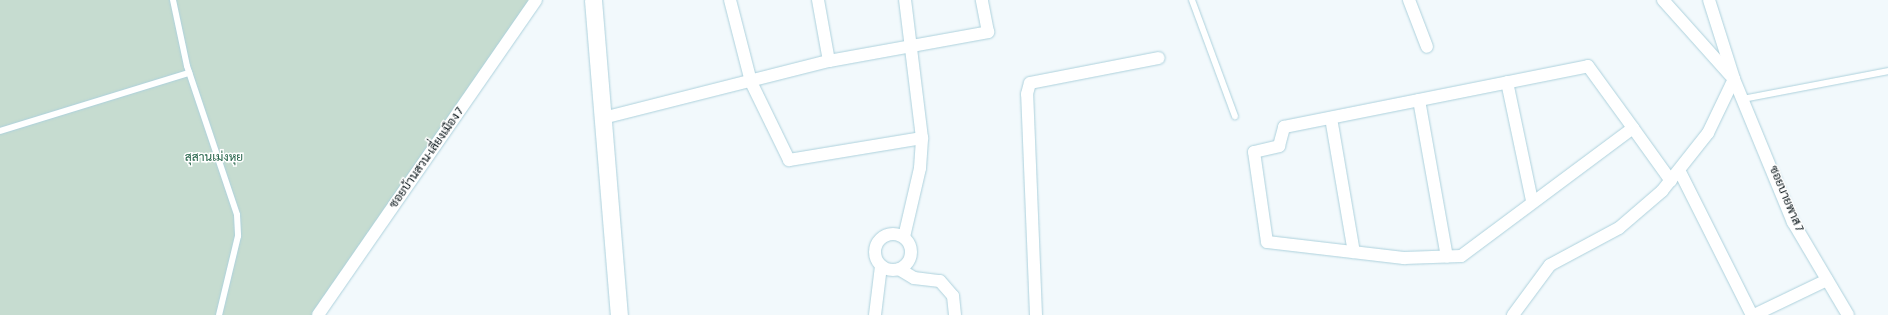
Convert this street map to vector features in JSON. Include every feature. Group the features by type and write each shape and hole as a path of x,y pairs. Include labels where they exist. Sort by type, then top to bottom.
{"street":[{"name":"ซอยบ้านสวน-เลี่ยงเมือง 7","path":"318,315 536,0"},
{"path":"593,0 620,315"},
{"path":"730,0 751,82 789,160 922,138"},
{"path":"818,0 829,61"},
{"path":"904,237 920,168 922,138 913,46 905,0"},
{"path":"603,118 751,82 829,61 988,32 982,0"},
{"path":"1409,0 1427,47"},
{"path":"1662,0 1734,79"},
{"path":"1513,315 1550,265 1619,228 1671,181 1708,133 1734,79 1709,0"},
{"path":"1036,315 1027,94 1030,83 1159,58"},
{"path":"1633,128 1532,201 1461,256 1404,258 1267,242 1254,152 1278,146 1284,127 1588,66 1633,128 1671,181"},
{"name":"ซอยบายพาส 7","path":"1734,79 1793,222 1848,315"},
{"path":"1508,82 1532,201"},
{"path":"1419,100 1447,257"},
{"path":"1331,118 1354,252"},
{"path":"1679,170 1753,315 1827,280"},
{"path":"875,315 881,266 875,255 877,242 887,234 904,237 911,247 910,258 898,269"},
{"path":"881,266 898,269 914,278 940,281 953,296 955,315"}],"lane":[{"path":"173,0 190,73 238,215 238,236 219,315"},
{"path":"1192,0 1235,116"},
{"path":"1743,99 1888,71"},
{"path":"0,131 190,73"}],"green space":[{"name":"สุสานเม่งหุย","path":"0,0 536,0 318,315 0,315"}]}
